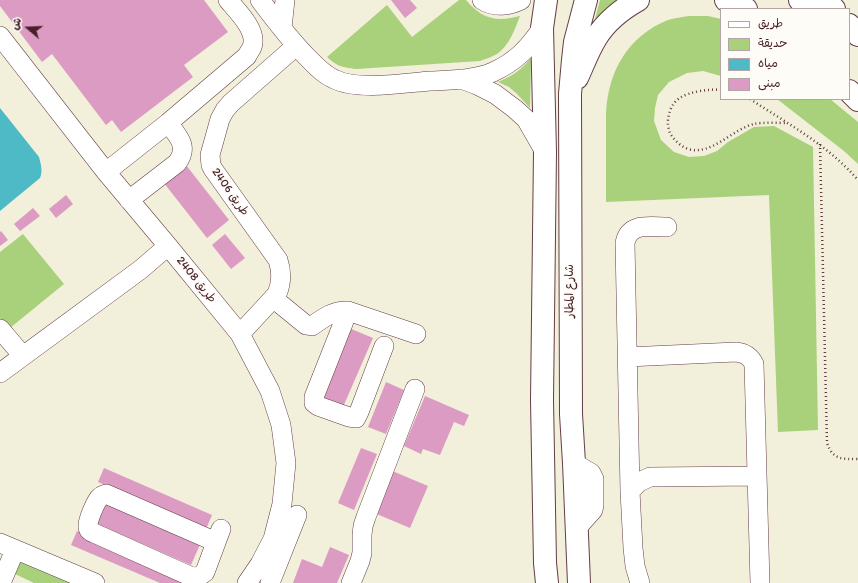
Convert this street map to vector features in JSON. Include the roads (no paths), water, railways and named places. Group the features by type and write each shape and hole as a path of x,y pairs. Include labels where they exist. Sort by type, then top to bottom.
{"main road":[{"path":"546,0 542,28 545,152 542,400 545,563 547,583"},
{"name":"شارع المطار","path":"579,583 570,406 570,94 575,42 586,0"},
{"path":"570,94 596,37 615,15 638,0"},
{"path":"726,0 744,8"},
{"path":"749,0 758,8"},
{"path":"800,0 809,8"},
{"path":"825,0 833,8"},
{"path":"850,26 858,35"},
{"path":"850,44 858,51"},
{"path":"850,92 858,100"}],"street":[{"path":"106,172 168,123 246,56 252,47 253,37 250,28 228,0"},
{"path":"260,0 296,46 318,68 334,80 364,85 384,85 461,79 492,72 514,61 534,40 542,28"},
{"path":"282,28 285,0"},
{"path":"482,0 498,6 521,0"},
{"name":"طريق 2408","path":"0,36 106,172 240,334 270,391 282,425 286,463 282,504 273,539 260,564 247,583"},
{"name":"طريق 2406","path":"240,334 276,294 282,277 281,268 278,260 213,169 210,154 220,120 225,110 296,46"},
{"path":"461,79 495,94 515,109 526,119 545,152"},
{"path":"130,200 177,163 181,158 183,151 182,144 168,123"},
{"path":"640,583 634,557 630,491 625,243 630,232 638,228 666,227"},
{"path":"0,373 140,270 168,246"},
{"path":"273,298 308,326 312,326 327,316 337,312 348,311 416,334"},
{"path":"348,311 314,397 315,405 349,418 356,418 384,346"},
{"path":"0,329 23,356"},
{"path":"627,357 742,352 752,359 754,364 760,583"},
{"path":"351,583 362,553 363,526 415,390"},
{"path":"630,491 639,482 650,477 757,476"},
{"path":"103,495 109,495 219,536 205,572 201,575 199,580 91,532 88,522 98,499 103,495"},
{"path":"270,583 297,514"},
{"path":"4,579 8,546 95,583"},
{"name":"طريق 2408","path":"256,583 260,564"}],"water":[{"path":"0,108 39,157 42,170 40,178 0,211"}]}
